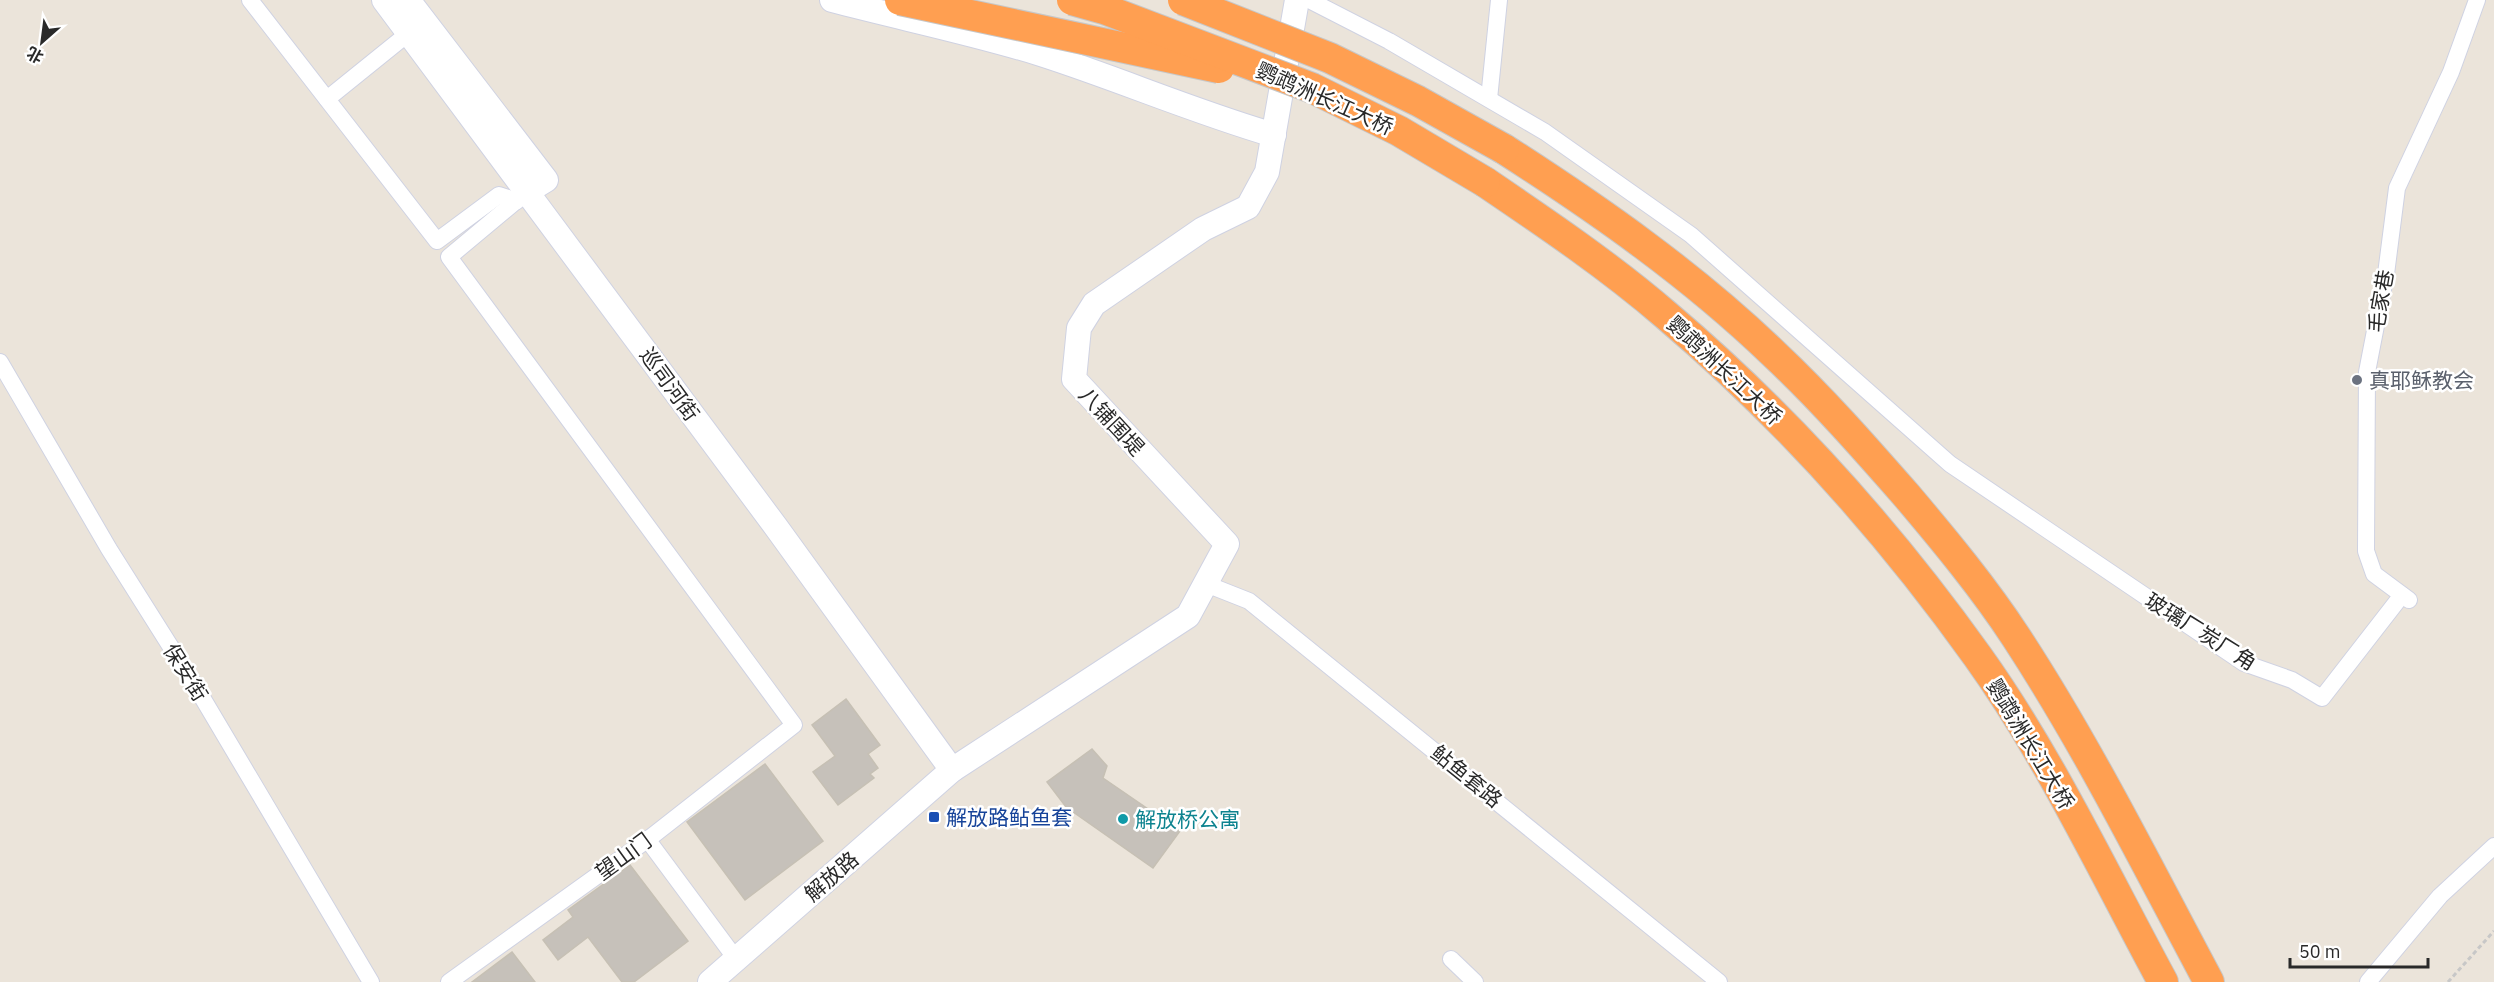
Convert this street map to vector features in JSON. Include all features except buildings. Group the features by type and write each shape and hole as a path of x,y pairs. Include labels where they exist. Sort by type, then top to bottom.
{"highway":[{"path":"900,0 1312,88"},
{"name":"鹦鹉洲长江大桥","path":"1072,0 1104,9 1312,88 1399,131 1485,182 1575,243 1673,321 1746,386 1823,464 1899,553 1979,659 2047,767 2163,982"},
{"name":"鹦鹉洲长江大桥","path":"1183,0 1293,42 1418,101 1504,149 1595,208 1687,278 1773,353 1851,431 1938,533 2015,635 2083,748 2209,982"},
{"path":"1214,0 1293,42"}],"street":[{"path":"250,0 437,241 499,195 523,196 546,180 408,0"},
{"name":"巡司河街","path":"384,0 410,32 523,196 776,527 952,770"},
{"path":"832,0 1039,53 1218,118 1274,135"},
{"name":"八铺围堤","path":"952,770 1188,616 1227,544 1074,380 1079,328 1094,304 1203,229 1248,207 1267,172 1297,0"},
{"path":"1309,0 1389,41 1489,99 1499,0"},
{"name":"毛家巷","path":"2406,598 2374,574 2366,551 2367,372 2386,273 2397,188 2451,72 2477,0"},
{"path":"327,99 410,32"},
{"name":"玻璃厂炭厂角","path":"1489,99 1545,132 1691,235 1950,464 2244,663 2292,680 2322,698 2406,598"},
{"name":"望山门","path":"449,982 647,839 794,725 449,257 523,196"},
{"name":"保安街","path":"0,362 109,549 196,687 371,982"},
{"name":"鲇鱼套路","path":"1206,584 1249,602 1719,982"},
{"name":"解放路","path":"710,982 952,770"},
{"path":"647,839 736,959"},
{"path":"2368,982 2440,896 2494,846"},
{"path":"1450,959 1475,982"}],"path":[{"path":"2448,982 2494,931"}],"place":[{"name":"真耶稣教会","path":"2357,380"},
{"name":"解放路鲇鱼套","path":"934,817"},
{"name":"解放桥公寓","path":"1123,819"}]}
